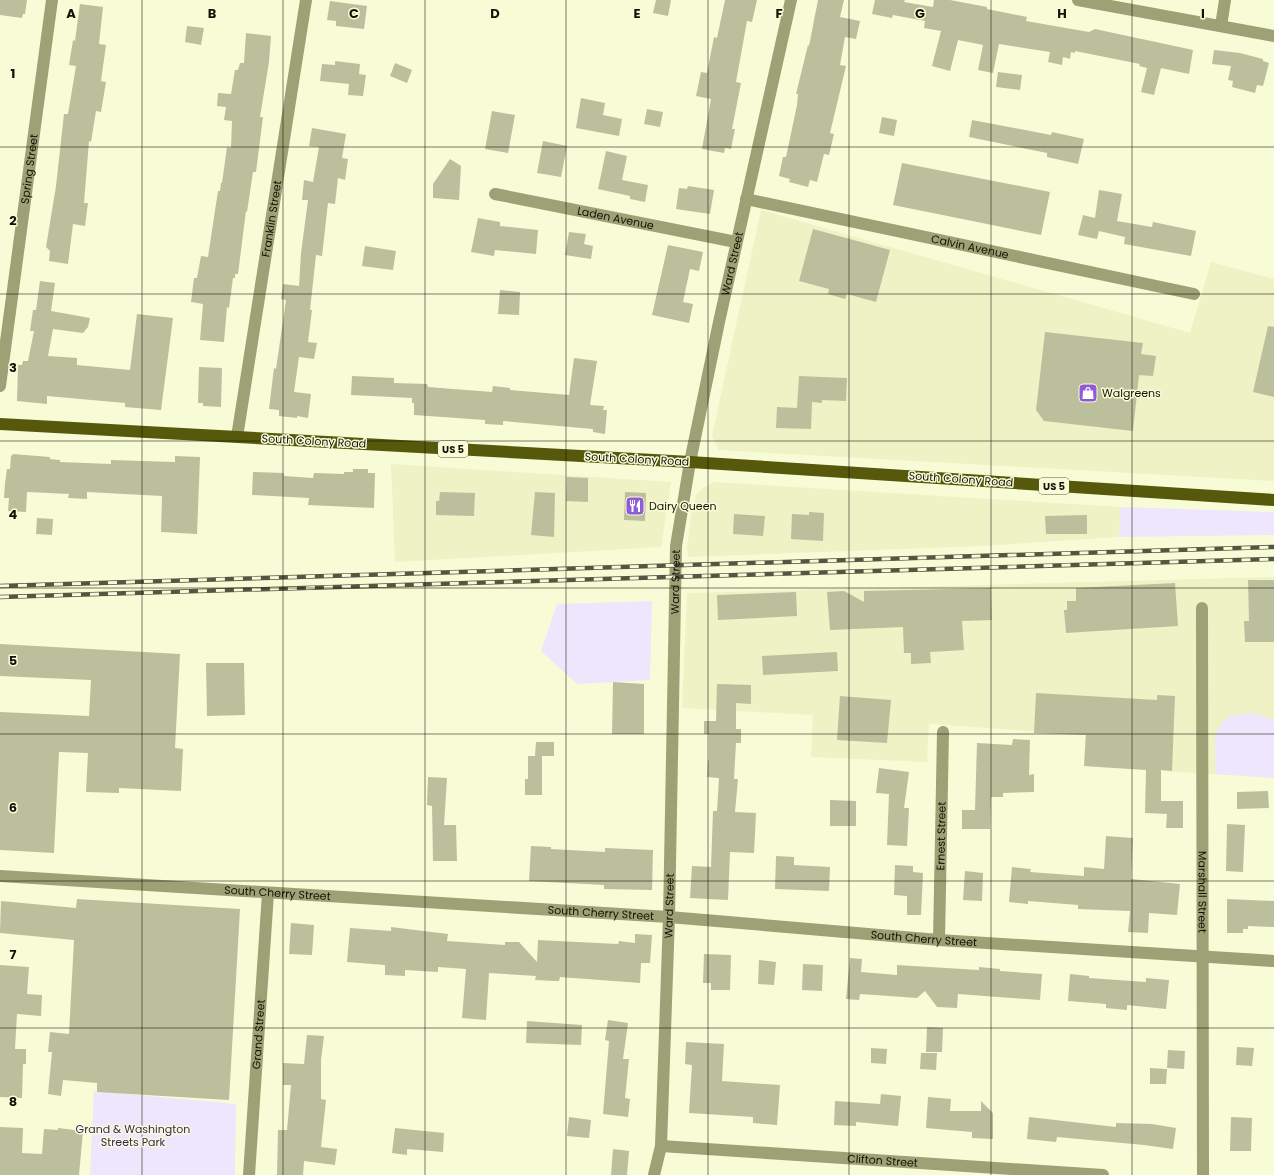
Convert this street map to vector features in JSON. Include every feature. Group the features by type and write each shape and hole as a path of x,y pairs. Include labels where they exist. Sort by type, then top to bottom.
{"main road":[{"name":"South Colony Road","path":"0,424 690,462 1274,500"}],"street":[{"name":"Spring Street","path":"0,386 52,0"},
{"name":"Franklin Street","path":"237,437 306,0"},
{"name":"Ward Street","path":"654,1175 661,1146 669,917 675,552 690,462 736,242 791,0"},
{"path":"1078,0 1274,36"},
{"path":"1221,26 1225,0"},
{"name":"Laden Avenue","path":"495,194 736,242"},
{"name":"Calvin Avenue","path":"746,199 1194,294"},
{"name":"Marshall Street","path":"1202,608 1203,1175"},
{"name":"Ernest Street","path":"939,940 943,732"},
{"name":"South Cherry Street","path":"0,876 669,917 939,940 1202,955 1274,961"},
{"name":"Grand Street","path":"249,1175 268,893"},
{"name":"Clifton Street","path":"661,1146 1104,1175"}],"shaded area":[{"path":"761,210 1190,333 1211,262 1274,279 1274,481 719,450 712,436"},
{"path":"391,464 671,482 661,547 395,562"},
{"path":"714,482 1121,507 1119,537 983,546 688,557 687,547 691,516 696,495 703,488"},
{"path":"1274,577 1274,778 1084,766 1085,735 929,724 927,762 811,757 813,715 682,708 687,593"}],"green space":[{"path":"1121,507 1274,512 1274,535 1119,537"},
{"path":"652,601 650,680 577,684 541,651 557,604"},
{"path":"1254,713 1274,720 1274,778 1216,774 1215,740 1220,726 1225,720 1232,716"},
{"name":"Grand & Washington Streets Park","path":"94,1091 236,1104 235,1175 90,1175"}],"building":[{"path":"0,0 27,0 25,14 23,14 22,18 0,15"},
{"path":"656,0 671,0 668,16 653,13"},
{"path":"725,0 757,0 752,22 747,21 736,82 741,83 732,129 735,129 731,149 725,148 724,153 702,149 711,99 696,96 701,72 707,73 714,37 717,38"},
{"path":"818,0 844,0 840,17 860,21 856,39 845,37 840,65 846,66 830,133 834,134 829,155 824,154 817,182 810,180 808,187 789,182 790,179 779,176 783,157 786,157 797,105 798,94 796,94 808,45 809,46"},
{"path":"875,0 905,0 904,2 933,7 934,0 950,0 1027,17 1026,21 1089,32 1095,29 1193,50 1189,74 1161,68 1154,95 1141,92 1147,68 1139,66 1140,64 1075,51 1075,53 1071,52 1070,59 1063,57 1062,65 1048,62 1050,52 999,44 993,73 978,70 983,45 958,40 950,71 932,66 941,31 924,28 925,21 893,15 892,18 872,14"},
{"path":"330,1 367,6 364,29 336,26 336,21 327,20"},
{"path":"80,4 103,7 99,44 106,45 101,81 106,82 101,112 96,111 91,142 89,141 84,203 88,203 85,226 73,224 68,264 49,261 50,251 46,247 56,186 64,114 68,114 76,66 69,65 73,40 75,41"},
{"path":"187,26 204,28 201,45 185,42"},
{"path":"246,33 271,36 269,62 260,117 263,117 256,172 253,172 247,212 246,211 238,274 235,274 235,278 233,278 229,308 227,307 224,342 200,340 203,304 191,302 194,278 197,278 201,256 208,257 218,191 220,191 222,183 227,147 231,148 232,121 224,120 226,107 217,106 218,93 231,94 235,70 238,70 240,63 244,63"},
{"path":"1214,50 1240,53 1263,59 1263,61 1269,63 1263,86 1257,85 1255,93 1232,87 1233,81 1228,80 1231,66 1212,64"},
{"path":"335,61 360,64 359,74 366,75 363,96 348,95 349,84 320,81 322,64 335,65"},
{"path":"395,63 412,70 407,83 390,76"},
{"path":"998,72 1022,75 1020,90 996,87"},
{"path":"581,98 605,103 603,115 622,119 619,136 576,128"},
{"path":"647,109 663,112 660,127 644,124"},
{"path":"492,111 515,115 508,153 485,149"},
{"path":"882,117 897,120 894,136 879,133"},
{"path":"972,120 1051,135 1052,132 1084,139 1078,164 1047,157 1047,153 969,137"},
{"path":"312,128 346,134 342,158 348,159 345,180 338,178 335,204 328,203 322,256 316,255 308,342 317,343 314,359 299,357 294,392 311,394 308,418 297,416 297,418 279,416 279,410 269,409 274,368 276,369 286,300 281,299 283,284 299,286 301,253 308,200 302,200 304,180 313,182 319,147 309,146"},
{"path":"543,141 567,146 561,177 537,173"},
{"path":"606,151 627,156 622,180 648,185 645,202 630,199 630,196 598,189"},
{"path":"450,159 461,166 459,200 433,198 433,184"},
{"path":"902,163 1050,192 1041,235 893,205"},
{"path":"688,186 714,190 710,214 676,209 679,188 687,189"},
{"path":"1099,190 1122,194 1117,221 1152,227 1153,222 1196,231 1191,256 1124,244 1125,237 1099,231 1097,239 1078,235 1083,215 1095,218"},
{"path":"478,218 500,222 500,226 538,230 536,254 495,250 494,256 471,252"},
{"path":"813,229 890,250 876,302 847,294 845,299 828,294 829,289 799,281"},
{"path":"569,232 586,234 584,244 593,246 591,259 565,255"},
{"path":"668,245 703,252 699,271 690,269 683,302 693,304 689,323 652,315"},
{"path":"365,246 396,251 393,270 362,266"},
{"path":"40,281 55,283 51,311 90,318 88,327 83,333 53,329 48,356 77,358 77,365 130,370 137,314 173,318 161,410 125,407 125,403 47,396 47,404 17,401 18,365 22,365 23,361 28,361 34,331 30,331 33,310 36,310"},
{"path":"500,290 520,292 519,315 498,314"},
{"path":"1268,326 1274,327 1274,397 1253,392"},
{"name":"Walgreens","path":"1045,332 1143,343 1141,354 1156,356 1153,376 1139,375 1133,431 1044,421 1036,410"},
{"path":"574,358 597,361 590,405 604,406 603,410 607,410 605,434 593,432 593,429 503,421 503,425 485,424 485,420 414,415 414,403 412,403 412,398 351,395 352,376 394,378 394,383 427,384 428,387 492,392 493,386 510,388 510,390 569,395"},
{"path":"199,367 222,368 221,407 203,406 203,403 198,403"},
{"path":"799,376 847,378 846,401 822,400 822,403 812,402 811,429 776,428 777,407 797,408"},
{"path":"13,454 50,457 50,459 60,460 60,462 111,464 111,460 175,462 175,456 200,457 197,534 161,532 162,496 87,492 87,499 68,498 69,494 27,492 26,512 8,511 9,498 4,498 5,483 7,469 10,469 11,456"},
{"path":"353,469 368,469 368,473 375,473 374,508 308,505 309,498 252,495 253,472 284,473 284,476 313,478 314,473 344,474 344,472 353,472"},
{"path":"567,477 588,478 588,502 566,501"},
{"path":"440,492 475,493 474,516 436,515 436,501 439,501"},
{"path":"535,492 555,493 554,537 531,535"},
{"name":"Dairy Queen","path":"625,492 646,493 645,521 624,520"},
{"path":"809,512 824,513 823,541 791,539 792,514 809,515"},
{"path":"734,514 765,516 763,536 733,534"},
{"path":"1087,515 1087,534 1046,534 1045,516"},
{"path":"37,518 53,519 52,535 36,534"},
{"path":"1248,580 1274,580 1274,642 1245,642 1244,621 1249,621"},
{"path":"1175,583 1178,626 1066,633 1064,610 1067,610 1067,601 1076,601 1076,588"},
{"path":"991,588 992,620 962,621 964,650 930,652 931,663 911,664 911,653 904,653 903,627 830,630 827,592 844,591 864,602 864,591"},
{"path":"796,592 797,616 718,620 717,595"},
{"path":"0,644 180,654 175,748 183,749 181,791 119,788 119,793 86,792 88,753 59,752 54,853 0,850 0,712 89,716 91,680 0,676"},
{"path":"837,652 838,671 763,675 762,656"},
{"path":"206,663 244,663 245,715 207,716"},
{"path":"613,682 644,684 644,734 612,734"},
{"path":"717,684 751,685 751,704 736,703 736,729 741,729 741,743 736,743 734,779 738,779 735,812 756,813 754,853 730,852 728,900 690,898 692,866 711,867 713,811 717,811 719,778 707,777 709,760 709,734 704,734 704,721 716,721"},
{"path":"1036,693 1157,700 1157,695 1175,696 1172,771 1161,770 1161,801 1183,801 1183,828 1166,828 1167,814 1145,813 1146,770 1084,766 1086,735 1034,733"},
{"path":"840,696 891,700 887,743 837,740"},
{"path":"1013,739 1030,740 1029,775 1034,774 1034,792 1003,793 1003,797 991,797 990,829 962,829 962,810 975,810 977,743 1012,745"},
{"path":"536,742 554,742 554,756 542,756 542,795 525,795 525,779 528,779 528,756 535,756"},
{"path":"879,768 909,772 904,808 909,808 907,846 887,845 889,794 876,793"},
{"path":"428,777 447,778 444,825 456,825 457,861 433,861 432,806 427,805"},
{"path":"1268,791 1269,808 1237,809 1237,792"},
{"path":"830,800 856,801 856,826 830,826"},
{"path":"1227,824 1245,825 1243,872 1226,871"},
{"path":"1106,836 1133,838 1131,879 1180,884 1177,915 1149,913 1148,933 1128,932 1130,911 1078,909 1078,905 1028,901 1028,904 1009,902 1012,867 1031,869 1030,872 1084,876 1084,867 1104,869"},
{"path":"531,846 551,847 551,849 605,852 605,848 653,850 652,890 604,889 604,885 529,881"},
{"path":"776,856 794,857 794,865 830,867 829,891 775,889"},
{"path":"895,865 913,866 913,872 923,873 921,915 907,915 907,896 894,895"},
{"path":"965,871 983,873 982,901 963,900"},
{"path":"77,899 240,909 229,1100 97,1092 97,1083 63,1080 61,1096 48,1094 52,1052 48,1052 50,1032 69,1034 74,940 0,933 1,901 76,908"},
{"path":"1227,899 1274,901 1274,927 1248,926 1248,929 1243,929 1243,933 1227,933"},
{"path":"291,923 314,925 312,955 289,954"},
{"path":"391,927 448,934 447,941 505,945 505,942 519,942 537,962 538,940 618,944 619,941 635,943 635,934 652,935 650,963 641,963 640,983 560,977 559,981 535,980 536,976 489,973 486,1020 462,1018 466,969 438,967 438,972 405,970 405,976 385,975 385,965 347,962 350,928 391,931"},
{"path":"704,954 731,955 730,990 711,990 711,983 703,983"},
{"path":"850,958 862,959 861,972 897,975 897,965 979,970 979,967 1000,969 1000,971 1042,974 1040,1000 958,994 957,1008 937,1007 925,991 917,998 860,994 859,1000 846,999"},
{"path":"759,960 776,962 774,985 758,984"},
{"path":"803,964 823,965 822,991 802,990"},
{"path":"0,965 29,967 27,994 42,995 41,1016 17,1014 15,1049 26,1049 26,1064 23,1064 22,1098 0,1097"},
{"path":"1070,974 1089,976 1089,978 1146,982 1146,978 1169,980 1166,1009 1127,1005 1127,1010 1106,1008 1106,1004 1068,1001"},
{"path":"608,1020 628,1023 623,1059 629,1059 625,1098 630,1099 628,1117 603,1114 609,1041 605,1040"},
{"path":"527,1021 582,1025 581,1045 526,1043"},
{"path":"927,1027 943,1028 942,1052 926,1052"},
{"path":"307,1035 324,1036 321,1060 321,1099 326,1100 321,1147 337,1149 335,1165 304,1161 303,1175 277,1175 278,1130 287,1130 291,1085 283,1085 283,1063 304,1064"},
{"path":"686,1042 724,1044 722,1081 780,1085 777,1125 753,1123 753,1117 689,1113 692,1065 685,1064"},
{"path":"1237,1047 1254,1048 1252,1066 1236,1065"},
{"path":"871,1048 887,1049 886,1064 871,1063"},
{"path":"1168,1050 1185,1051 1184,1069 1167,1068"},
{"path":"921,1053 937,1053 936,1070 920,1069"},
{"path":"1150,1068 1167,1069 1166,1084 1150,1084"},
{"path":"881,1094 901,1096 898,1126 856,1122 856,1126 834,1125 835,1101 880,1104"},
{"path":"928,1097 951,1099 950,1111 981,1111 981,1101 993,1113 993,1139 972,1138 972,1132 926,1128"},
{"path":"569,1117 591,1120 589,1138 567,1136"},
{"path":"1029,1117 1116,1127 1116,1123 1152,1124 1176,1128 1173,1149 1057,1137 1056,1142 1027,1139"},
{"path":"1231,1117 1252,1118 1251,1151 1230,1151"},
{"path":"0,1127 23,1128 22,1153 42,1154 44,1129 58,1130 58,1128 83,1131 79,1175 0,1175"},
{"path":"395,1128 444,1133 443,1152 407,1149 407,1155 392,1153"},
{"path":"613,1149 629,1151 627,1175 611,1175"}],"railway":[{"path":"0,586 1274,547"},
{"path":"0,597 1274,559"}],"place":[{"name":"Walgreens","path":"1088,393"},
{"name":"Dairy Queen","path":"635,506"}]}
